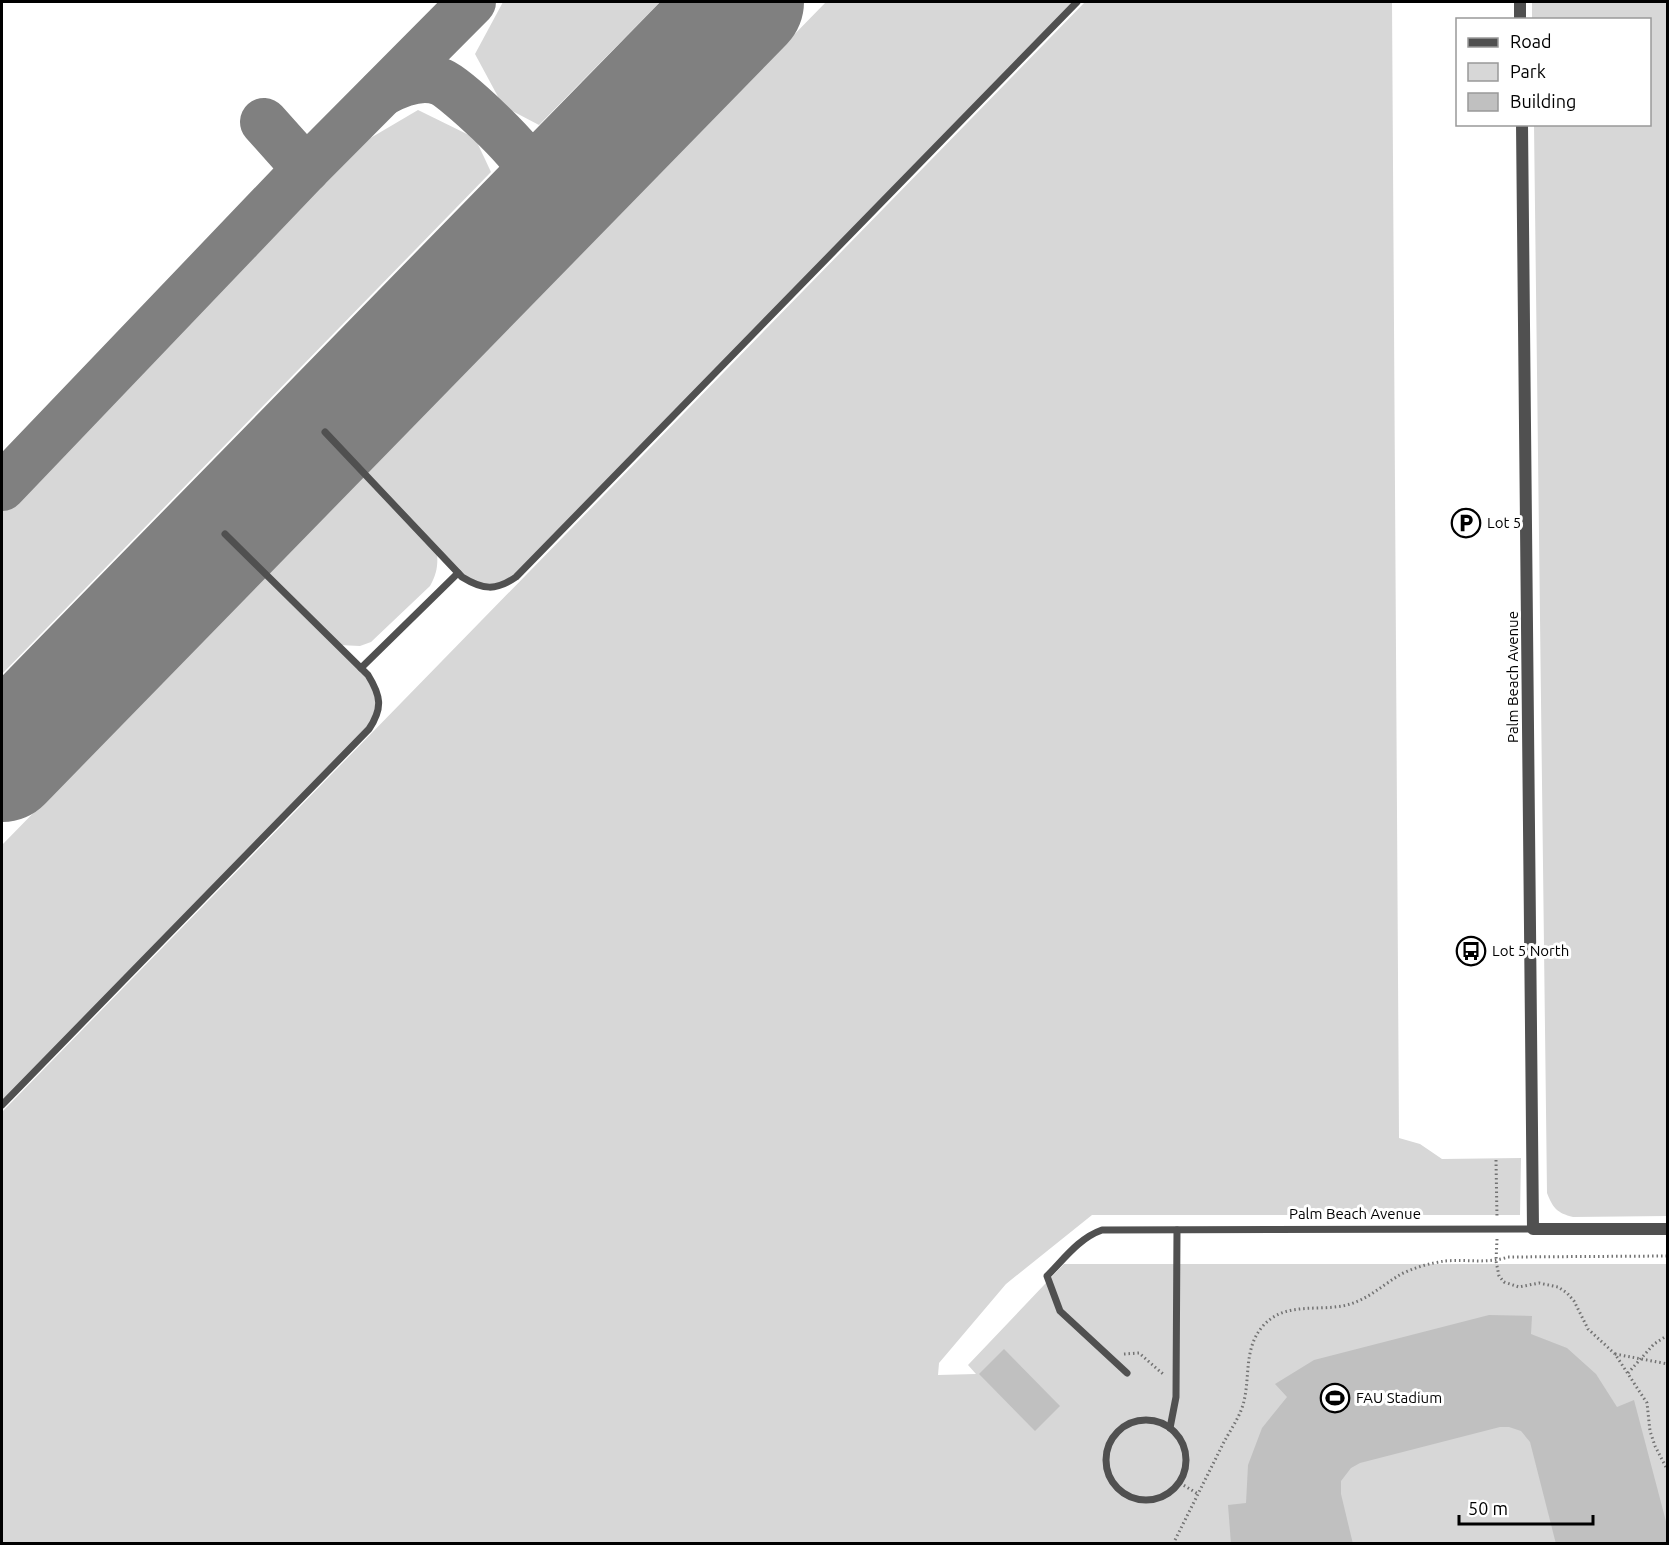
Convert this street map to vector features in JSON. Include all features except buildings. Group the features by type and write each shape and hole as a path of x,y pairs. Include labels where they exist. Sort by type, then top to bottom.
{"street":[{"path":"1520,2 1520,18"},
{"name":"Palm Beach Avenue","path":"1522,126 1533,1229 1668,1229"}],"lane":[{"path":"325,432 458,573 473,584 498,588 516,577 1077,2"},
{"path":"2,1105 369,729 379,711 375,686 368,675 225,534"},
{"path":"361,668 458,573"},
{"name":"Palm Beach Avenue","path":"1107,1355 1060,1311 1047,1276 1079,1243 1091,1234 1102,1230 1533,1229"},
{"path":"1170,1428 1176,1397 1177,1230"},
{"path":"1107,1355 1127,1373"},
{"path":"1139,1421 1155,1421 1170,1428 1181,1440 1186,1455 1186,1469 1180,1483 1169,1493 1156,1499 1141,1500 1127,1496 1114,1485 1107,1470 1107,1454 1112,1439 1124,1427 1139,1421"}],"path":[{"path":"1496,1160 1496,1261 1499,1276 1511,1286 1519,1287 1539,1283 1558,1287 1574,1301 1588,1329 1615,1354 1647,1403 1650,1431 1668,1471"},
{"path":"1173,1544 1244,1402 1249,1355 1253,1341 1262,1327 1275,1316 1295,1309 1342,1306 1362,1299 1399,1275 1415,1268 1445,1261 1496,1261 1508,1257 1668,1256"},
{"path":"1628,1373 1654,1344 1668,1335"},
{"path":"1107,1355 1139,1353 1176,1386"},
{"path":"1615,1354 1668,1364"},
{"path":"1180,1483 1198,1494"}],"green space":[{"path":"503,2 660,2 539,125 503,106 475,54"},
{"path":"826,2 1077,2 507,584 473,584 437,552 436,569 430,586 371,642 360,646 339,645 368,675 379,700 375,720 2,1105 2,845"},
{"path":"1085,2 1392,2 1399,1138 1420,1144 1442,1159 1521,1158 1520,1215 1092,1215 1006,1284 939,1363 938,1375 976,1374 968,1365 1064,1264 1667,1264 1667,1543 2,1543 2,1112"},
{"path":"1532,2 1667,2 1667,1216 1573,1217 1556,1209 1547,1193 1534,126 1651,126 1651,18 1532,18"},
{"path":"418,110 475,138 491,172 2,674 2,503 362,143"}],"taxiway":[{"path":"2,487 306,169 472,2"},
{"path":"383,92 418,79 441,82 461,96 489,122 516,149 530,169 533,191 524,227"},
{"path":"264,122 306,169"},
{"path":"521,153 537,163 558,167 573,165 593,157"}],"runway":[{"path":"2,762 744,2"}],"place":[{"name":"Lot 5","path":"1466,523"},
{"name":"Lot 5 North","path":"1471,951"},
{"name":"FAU Stadium","path":"1335,1398"}]}
